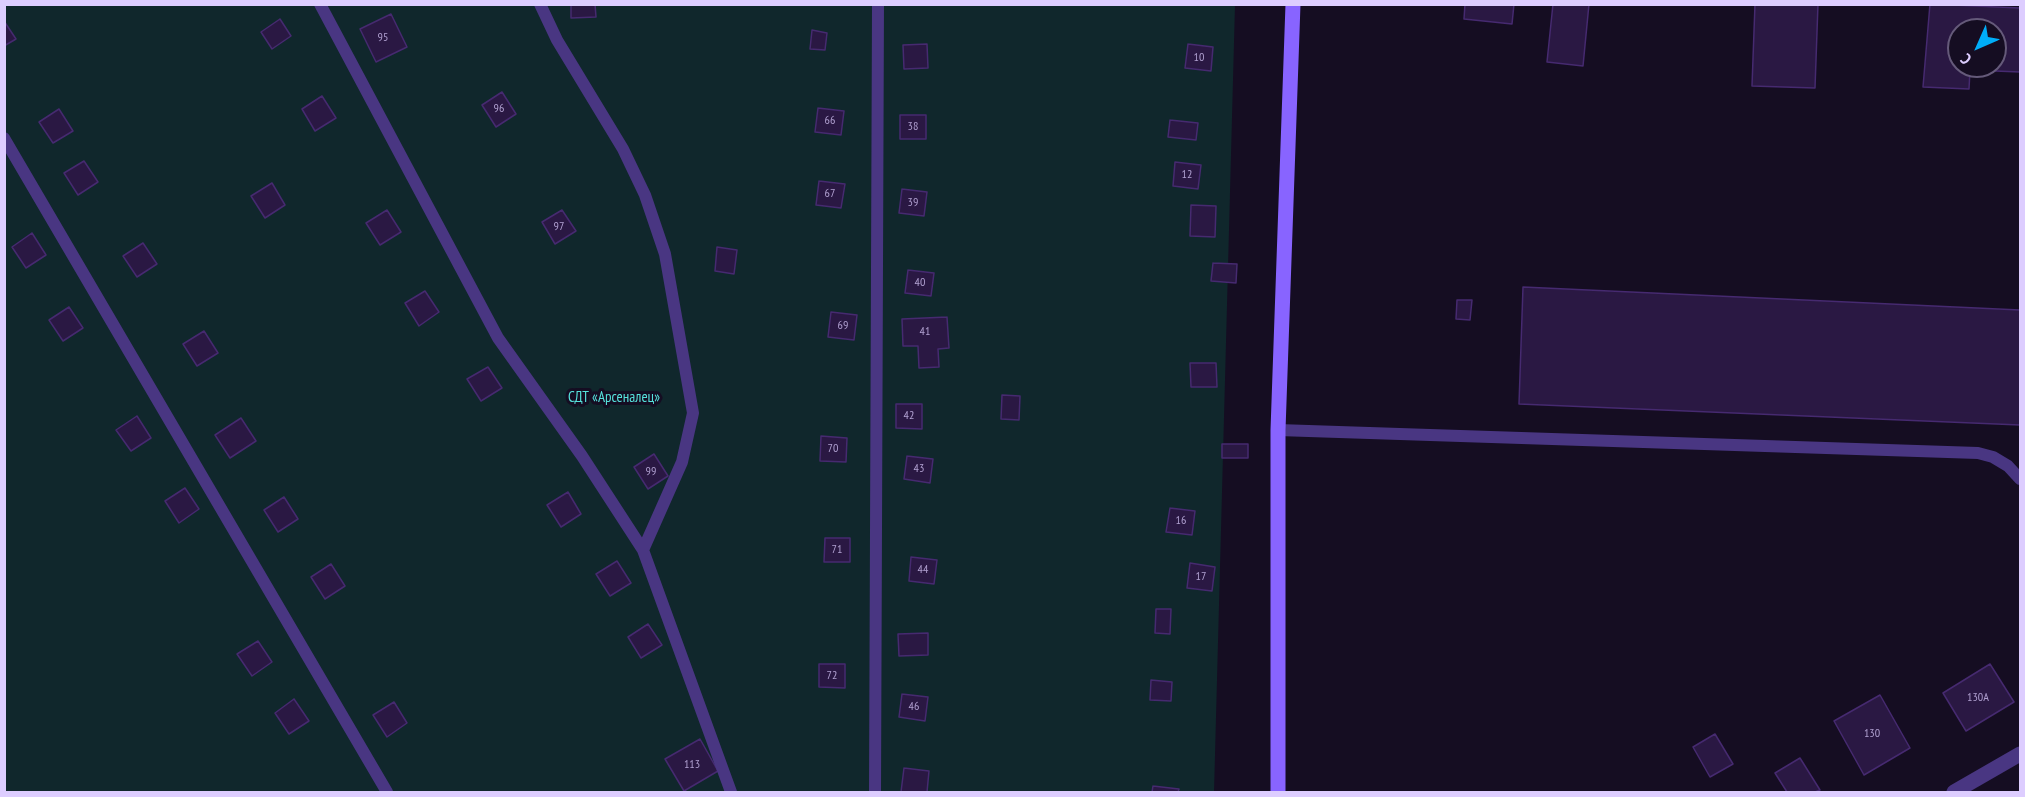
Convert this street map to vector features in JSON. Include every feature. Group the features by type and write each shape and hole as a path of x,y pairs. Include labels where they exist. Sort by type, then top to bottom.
{"street":[{"path":"1278,792 1278,430 1293,4"},
{"path":"1954,792 2020,754"}],"lane":[{"path":"320,4 498,338 582,456 643,550 731,792"},
{"path":"540,4 557,40 618,140 645,195 669,276 693,413 682,462 643,550"},
{"path":"875,792 878,4"},
{"path":"4,138 387,792"},
{"path":"1278,430 1978,453 1993,457 2008,466 2020,479"}],"green space":[{"name":"СДТ «Арсеналец»","path":"5,5 1235,5 1214,792 5,792"}],"building":[{"path":"571,4 595,4 596,17 571,18"},
{"path":"1465,4 1514,4 1512,24 1464,19"},
{"path":"1553,4 1589,4 1583,66 1547,62"},
{"path":"1755,4 1818,4 1815,88 1752,86"},
{"path":"1930,4 2020,8 2020,72 2007,71 2007,18 1947,18 1947,78 1970,78 1969,89 1923,87"},
{"path":"391,14 407,47 376,62 360,29"},
{"path":"280,19 291,36 272,49 261,32"},
{"path":"4,21 16,39 4,46"},
{"path":"812,30 827,33 825,50 810,49"},
{"path":"927,44 928,68 904,69 903,45"},
{"path":"1188,44 1213,47 1211,71 1185,68"},
{"path":"502,92 516,114 496,127 482,105"},
{"path":"322,96 336,118 315,131 302,109"},
{"path":"818,108 844,111 841,135 815,132"},
{"path":"59,109 73,131 53,143 39,122"},
{"path":"900,115 926,115 926,139 900,139"},
{"path":"1170,120 1198,123 1196,140 1168,137"},
{"path":"84,161 98,182 78,195 64,173"},
{"path":"1175,162 1201,165 1198,189 1173,186"},
{"path":"819,181 845,184 841,208 816,205"},
{"path":"272,183 285,205 265,218 251,196"},
{"path":"902,189 927,192 924,216 899,213"},
{"path":"1191,205 1216,206 1215,237 1190,236"},
{"path":"387,210 401,232 380,245 366,223"},
{"path":"562,210 576,231 555,244 542,222"},
{"path":"32,233 46,255 26,268 12,247"},
{"path":"143,243 157,264 137,277 123,256"},
{"path":"717,247 737,250 734,274 715,271"},
{"path":"1213,263 1237,264 1236,283 1211,281"},
{"path":"908,270 934,273 931,296 905,293"},
{"path":"1523,287 2020,310 2020,425 1519,404"},
{"path":"425,291 439,312 419,326 405,303"},
{"path":"1457,300 1472,300 1470,320 1456,319"},
{"path":"69,307 83,328 63,341 49,320"},
{"path":"831,312 857,315 854,340 828,337"},
{"path":"947,317 949,348 938,349 939,367 919,368 918,346 903,346 902,319"},
{"path":"204,331 218,353 197,366 183,344"},
{"path":"1190,363 1216,363 1217,387 1191,387"},
{"path":"488,367 502,388 481,401 467,379"},
{"path":"1002,395 1020,396 1019,420 1001,419"},
{"path":"896,404 922,404 922,429 896,428"},
{"path":"137,416 151,438 131,451 116,430"},
{"path":"241,418 256,441 230,458 215,435"},
{"path":"821,436 847,438 846,462 820,461"},
{"path":"1222,444 1248,444 1248,458 1222,458"},
{"path":"654,454 668,476 648,489 634,467"},
{"path":"907,456 933,459 930,483 904,479"},
{"path":"185,488 199,509 179,523 165,501"},
{"path":"568,492 581,514 561,527 547,505"},
{"path":"284,497 298,519 278,532 264,510"},
{"path":"1170,508 1195,511 1192,535 1166,532"},
{"path":"825,538 850,538 850,562 824,562"},
{"path":"911,557 937,560 934,584 909,581"},
{"path":"617,561 631,583 610,596 596,574"},
{"path":"1190,563 1215,567 1212,591 1187,588"},
{"path":"331,564 345,586 325,599 311,577"},
{"path":"1156,609 1171,609 1170,634 1155,633"},
{"path":"648,624 662,645 641,658 628,637"},
{"path":"928,633 928,655 899,656 898,634"},
{"path":"258,641 272,662 252,676 237,654"},
{"path":"819,664 845,664 845,688 819,687"},
{"path":"1990,664 2014,702 1966,731 1943,693"},
{"path":"1151,680 1172,682 1171,701 1150,700"},
{"path":"902,694 928,697 925,721 899,717"},
{"path":"1880,695 1910,748 1864,775 1834,721"},
{"path":"294,699 309,721 289,734 275,713"},
{"path":"394,702 407,723 387,737 373,715"},
{"path":"1715,734 1733,764 1710,777 1693,747"},
{"path":"700,739 718,771 684,791 665,759"},
{"path":"1800,758 1820,790 1787,792 1775,773"},
{"path":"904,768 929,771 927,792 901,792"},
{"path":"1153,786 1179,789 1178,792 1152,792"}]}
